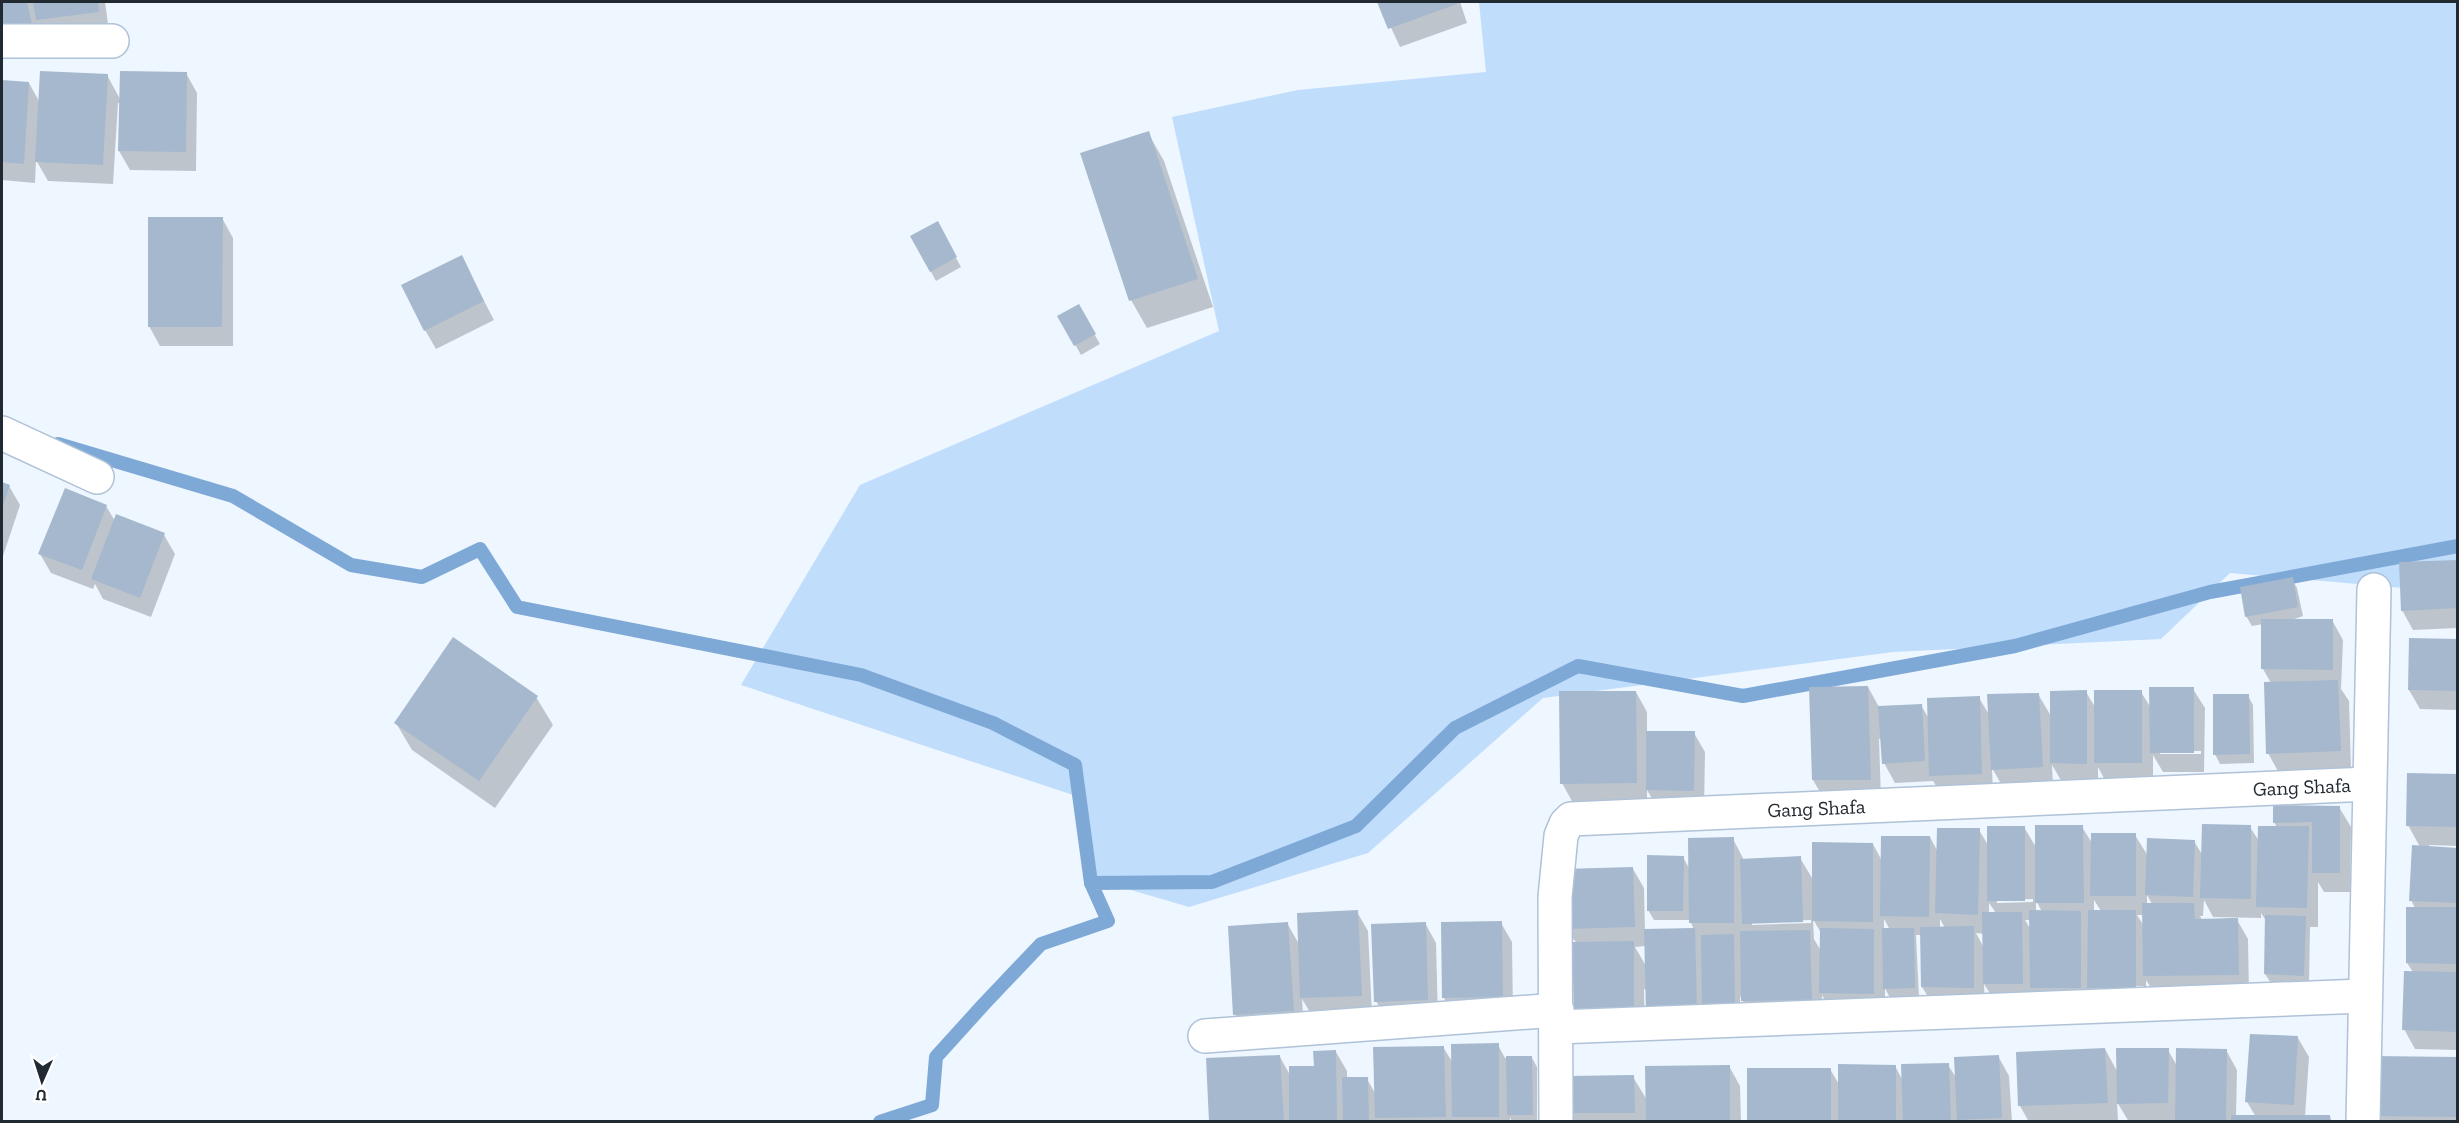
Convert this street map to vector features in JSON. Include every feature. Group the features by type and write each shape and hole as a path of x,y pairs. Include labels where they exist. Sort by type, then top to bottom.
{"street":[{"path":"2,42 112,42"},
{"path":"2,433 98,477"},
{"path":"2363,1122 2363,996 2374,590"},
{"name":"Gang Shafa","path":"1556,1122 1557,861 1561,836 1571,819 2369,784"},
{"path":"1205,1036 1557,1019 2363,996"}],"shaded area":[{"path":"1479,2 2457,2 2458,586 2449,592 2230,573 2161,639 1893,652 1543,698 1368,853 1189,907 1090,878 1076,796 741,685 860,485 1219,331 1172,117 1298,90 1486,72"}],"building":[{"path":"2,2 27,2 32,25 2,31"},
{"path":"33,2 98,2 99,12 36,20"},
{"path":"1377,2 1456,2 1457,4 1388,29"},
{"path":"40,71 108,74 103,165 35,162"},
{"path":"120,71 187,72 186,152 118,151"},
{"path":"2,80 29,82 24,164 2,162"},
{"path":"1149,131 1198,279 1129,301 1080,153"},
{"path":"148,217 223,217 222,327 148,327"},
{"path":"938,221 957,257 930,272 910,236"},
{"path":"462,255 484,301 424,331 401,285"},
{"path":"1079,304 1096,334 1074,346 1057,316"},
{"path":"2,482 10,485 2,508"},
{"path":"65,488 107,505 82,570 38,554"},
{"path":"116,514 165,533 140,598 91,579"},
{"path":"2458,560 2458,608 2401,611 2399,562"},
{"path":"2293,577 2298,607 2245,617 2240,587"},
{"path":"2261,619 2333,619 2333,670 2261,669"},
{"path":"453,637 538,696 479,781 394,723"},
{"path":"2409,638 2458,639 2458,691 2408,690"},
{"path":"2338,680 2341,751 2266,754 2264,682"},
{"path":"1868,686 1871,780 1812,780 1809,687"},
{"path":"2149,687 2194,687 2194,753 2150,753"},
{"path":"2087,690 2087,764 2050,763 2050,691"},
{"path":"2094,690 2142,690 2142,763 2094,763"},
{"path":"1559,691 1636,691 1637,783 1560,784"},
{"path":"2039,693 2043,767 1991,770 1987,694"},
{"path":"2213,694 2249,694 2250,754 2213,755"},
{"path":"1980,696 1982,774 1929,776 1927,698"},
{"path":"1922,704 1925,761 1882,764 1878,706"},
{"path":"1646,731 1695,731 1694,791 1646,790"},
{"path":"2407,773 2458,774 2458,827 2406,826"},
{"path":"2273,805 2340,806 2340,873 2312,873 2312,822 2273,823"},
{"path":"2202,824 2251,825 2251,899 2200,898"},
{"path":"2035,825 2083,825 2084,903 2035,903"},
{"path":"1987,826 2025,826 2025,901 1987,901"},
{"path":"2258,826 2309,826 2307,908 2256,907"},
{"path":"1937,828 1980,828 1978,915 1935,913"},
{"path":"2091,833 2136,833 2136,896 2090,896"},
{"path":"1881,836 1930,836 1929,917 1880,916"},
{"path":"1734,837 1734,923 1689,923 1688,838"},
{"path":"2147,838 2195,840 2193,897 2145,895"},
{"path":"1812,842 1873,843 1873,922 1812,921"},
{"path":"2412,845 2458,848 2458,903 2409,901"},
{"path":"1647,855 1684,856 1683,911 1647,911"},
{"path":"1801,856 1803,922 1742,924 1740,859"},
{"path":"1633,867 1635,927 1564,929 1563,869"},
{"path":"2142,903 2194,903 2195,919 2238,918 2239,975 2143,976"},
{"path":"2406,907 2458,907 2458,964 2406,963"},
{"path":"1358,910 1362,996 1300,998 1297,913"},
{"path":"2029,910 2081,911 2081,988 2030,988"},
{"path":"2088,910 2136,910 2136,988 2087,988"},
{"path":"1982,912 2022,912 2023,984 1983,984"},
{"path":"2265,915 2306,916 2304,976 2264,974"},
{"path":"1502,921 1503,997 1442,998 1441,922"},
{"path":"1288,922 1294,1011 1233,1015 1228,926"},
{"path":"1426,922 1428,1000 1374,1002 1371,924"},
{"path":"1974,926 1974,988 1921,987 1920,927"},
{"path":"1695,928 1697,1011 1646,1012 1644,929"},
{"path":"1820,928 1874,929 1874,994 1819,993"},
{"path":"1882,928 1914,928 1915,988 1883,989"},
{"path":"1810,930 1812,1000 1741,1001 1740,931"},
{"path":"1734,934 1735,1004 1702,1004 1701,935"},
{"path":"1634,941 1634,1015 1574,1015 1572,942"},
{"path":"2404,971 2458,972 2458,1032 2402,1030"},
{"path":"2250,1034 2298,1036 2294,1105 2245,1102"},
{"path":"1499,1043 1499,1117 1452,1117 1451,1044"},
{"path":"1444,1046 1446,1117 1375,1118 1373,1047"},
{"path":"2105,1048 2108,1103 2018,1106 2016,1052"},
{"path":"2116,1048 2169,1048 2168,1103 2117,1104"},
{"path":"2176,1048 2227,1049 2226,1122 2175,1122"},
{"path":"1336,1050 1337,1122 1289,1122 1289,1066 1314,1066 1313,1051"},
{"path":"1280,1055 1284,1122 1209,1122 1206,1058"},
{"path":"1999,1055 2002,1118 1957,1120 1954,1057"},
{"path":"1506,1056 1532,1056 1533,1115 1507,1115"},
{"path":"2371,1056 2458,1057 2458,1117 2370,1116"},
{"path":"1949,1063 1951,1122 1903,1122 1901,1064"},
{"path":"1838,1064 1896,1065 1896,1122 1838,1122"},
{"path":"1730,1065 1730,1122 1646,1122 1645,1066"},
{"path":"1747,1068 1831,1068 1831,1122 1747,1122"},
{"path":"1634,1075 1635,1113 1569,1113 1568,1076"},
{"path":"1342,1077 1368,1077 1369,1121 1343,1121"},
{"path":"2231,1115 2330,1115 2330,1122 2231,1122"}],"waterway":[{"path":"58,444 233,496 351,565 422,577 480,549 517,607 861,675 993,723 1075,765 1091,883"},
{"path":"880,1122 932,1105 936,1057 1041,944 1108,921 1091,883 1212,882 1356,826 1455,728 1578,666 1743,696 2015,646 2210,592 2458,546"}]}
